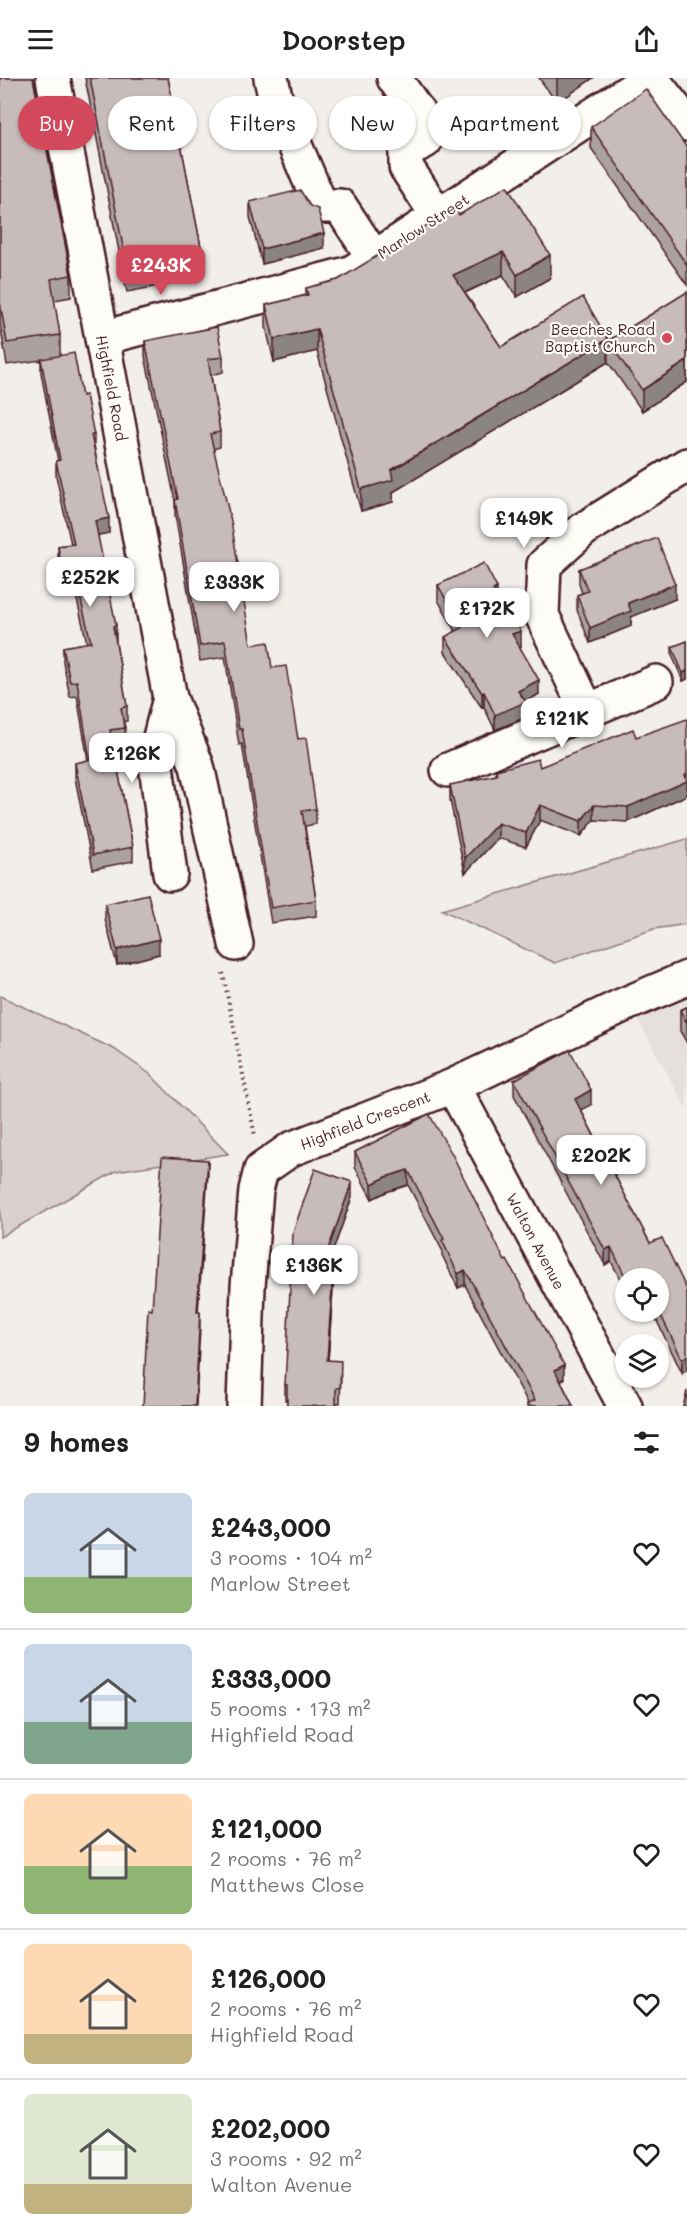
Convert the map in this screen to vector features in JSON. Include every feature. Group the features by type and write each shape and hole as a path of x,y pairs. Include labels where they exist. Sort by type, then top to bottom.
{"street":[{"name":"Highfield Road","path":"52,78 170,698"},
{"path":"271,78 276,101 321,206 340,206 374,258"},
{"path":"394,78 429,128 424,141 406,150 406,167 438,216"},
{"name":"Marlow Street","path":"102,338 351,273 656,80"},
{"path":"656,80 687,124"},
{"path":"587,711 542,615 544,565 584,529 687,465"},
{"path":"448,770 656,682"},
{"path":"170,698 155,756 170,874"},
{"path":"170,698 197,766 236,944"},
{"name":"Highfield Crescent","path":"244,1406 249,1275 256,1190 261,1170 291,1149 453,1086 621,1006 687,978"},
{"name":"Walton Avenue","path":"453,1086 622,1401"}],"shaded area":[{"path":"687,839 687,924 654,929 555,963 442,910"},
{"path":"0,996 114,1049 150,1074 228,1154 116,1171 0,1237"},
{"path":"687,1000 687,1110 638,1020"}],"building":[{"path":"0,78 33,78 36,96 18,96 18,150 47,150 71,275 51,279 60,335 7,343 0,302"},
{"path":"90,78 168,78 172,96 108,96 108,150 182,150 202,252 127,267 96,109 96,96 94,96"},
{"path":"646,89 687,148 687,265 591,127"},
{"path":"507,186 550,255 517,275 503,252 453,275 501,347 583,297 608,339 391,470 393,480 361,489 317,329 274,339 266,305 308,295 306,288 338,280 455,208 459,215"},
{"path":"300,190 310,206 318,209 324,233 262,249 250,202"},
{"name":"Beeches Road Baptist Church","path":"687,292 687,361 642,390 608,341"},
{"path":"217,327 223,357 208,359 220,432 210,434 231,521 251,645 268,642 272,668 286,666 298,739 306,738 316,809 302,811 316,900 271,908 242,729 239,729 225,641 200,646 175,500 178,499 145,341"},
{"path":"74,353 82,396 86,395 94,435 91,435 109,518 95,521 116,625 113,626 127,706 121,708 125,728 110,730 133,847 93,855 75,763 90,760 77,681 70,682 63,647 91,642 75,576 63,578 58,546 74,544 56,461 60,460 41,359"},
{"path":"657,538 675,584 628,603 631,611 590,628 577,595 588,591 579,569"},
{"path":"484,563 497,588 493,590 521,631 512,634 539,680 518,691 526,702 495,715 484,692 482,693 445,637 462,628 438,585"},
{"path":"687,641 687,671 683,673 672,647"},
{"path":"687,719 687,774 685,775 687,781 628,807 594,805 581,821 540,805 526,833 498,823 465,858 450,785 497,775 496,770 538,759 540,767 633,729 636,737"},
{"path":"148,894 159,939 117,950 105,904"},
{"path":"687,1007 687,1023 680,1010"},
{"path":"570,1050 591,1090 575,1099 650,1243 662,1238 687,1290 687,1356 682,1359 664,1322 669,1322 669,1268 621,1268 611,1247 605,1250 514,1080"},
{"path":"429,1114 452,1154 505,1261 507,1260 564,1365 555,1370 573,1406 528,1406 527,1404 535,1400 465,1270 458,1274 442,1240 444,1239 408,1170 372,1184 355,1152"},
{"path":"162,1157 208,1160 197,1312 200,1312 195,1406 143,1406 148,1309 152,1310"},
{"path":"315,1169 352,1182 325,1258 334,1259 327,1360 341,1361 340,1388 336,1388 336,1406 287,1406 287,1385 285,1385 293,1232"},
{"path":"687,1391 687,1406 683,1406"}],"place":[{"name":"Beeches Road Baptist Church","path":"667,338"}]}
